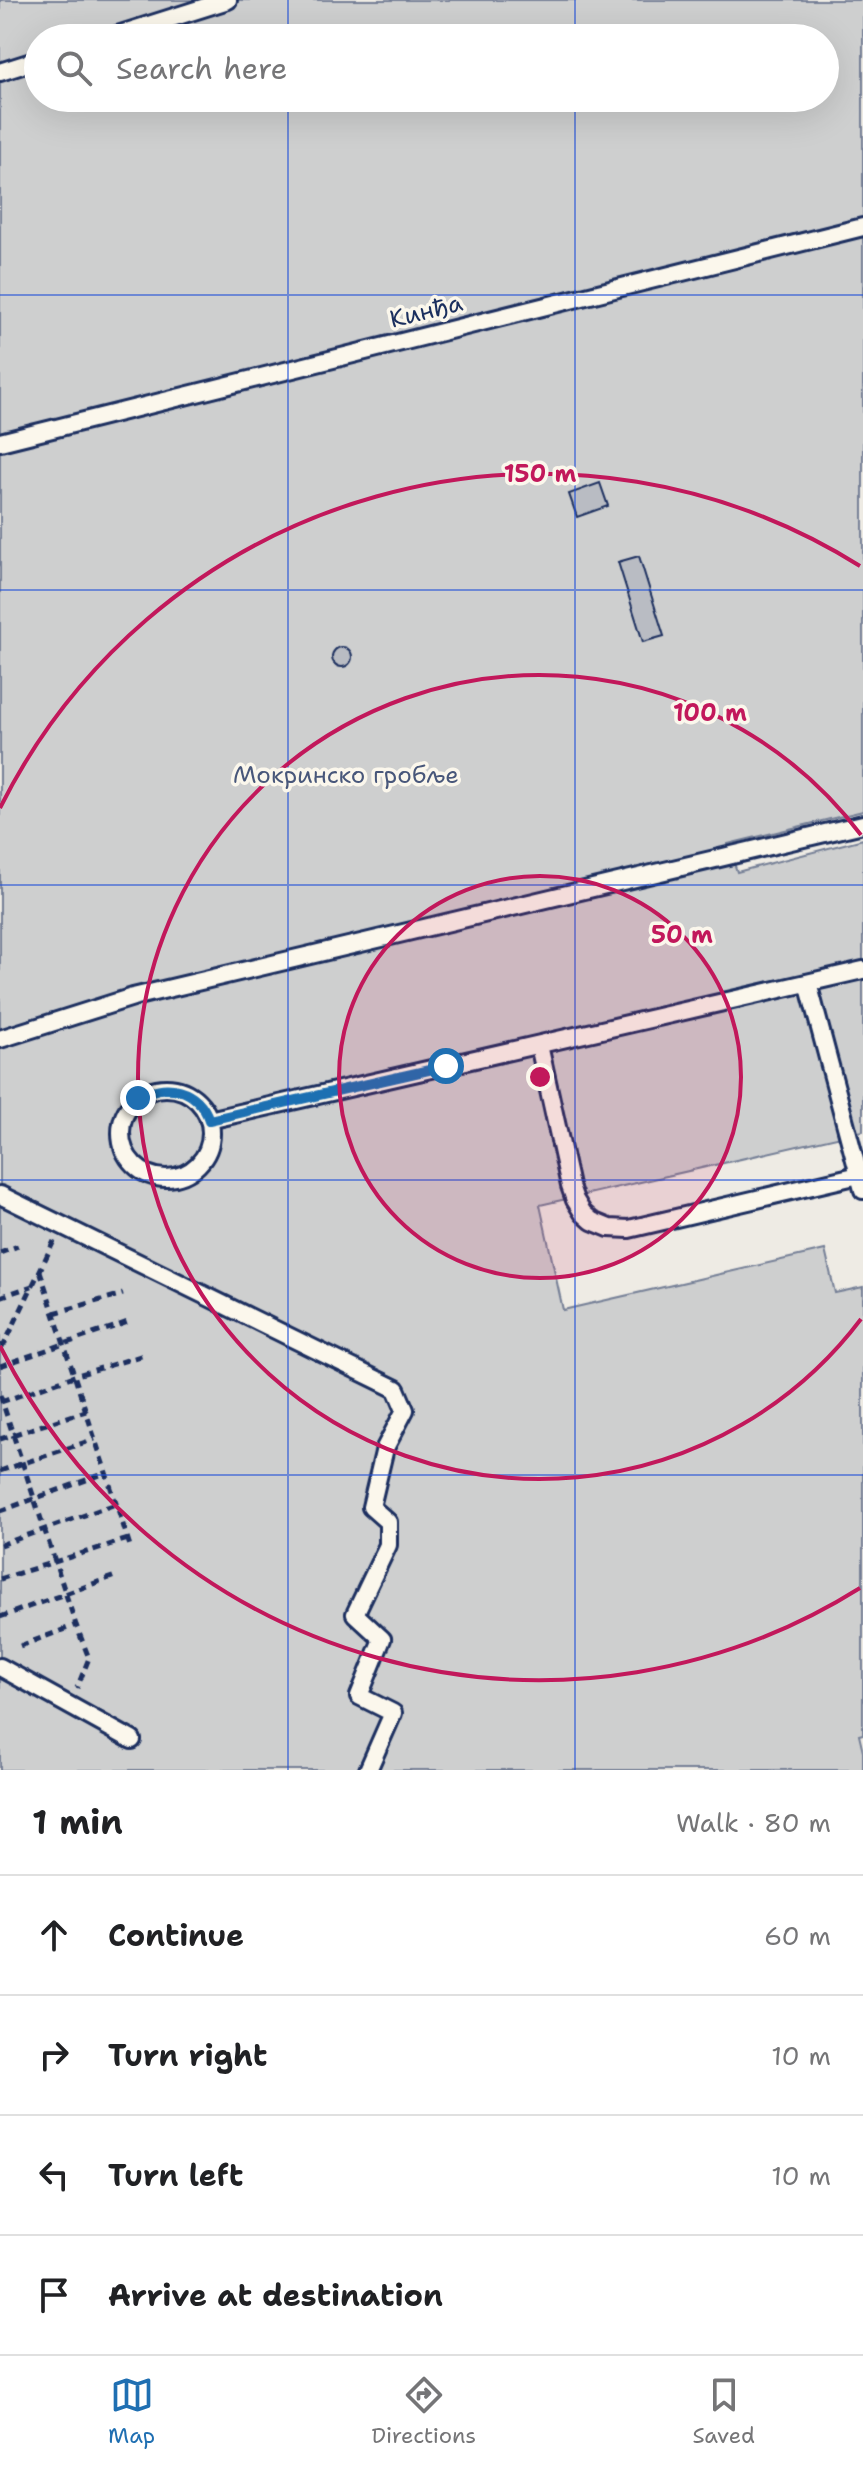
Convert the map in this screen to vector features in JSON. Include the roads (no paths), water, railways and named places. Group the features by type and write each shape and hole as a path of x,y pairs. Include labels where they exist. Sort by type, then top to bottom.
{"lane":[{"path":"152,24 228,0"},
{"path":"0,72 24,64"},
{"name":"Кинђа","path":"0,442 863,227"},
{"path":"0,1039 133,997 863,824"},
{"path":"209,1120 863,970"},
{"path":"539,1045 570,1186 583,1213 592,1221 609,1228 629,1229 861,1183 808,983"},
{"path":"165,1088 186,1092 203,1106 209,1120 211,1135 208,1150 200,1163 181,1175 159,1178 144,1173 124,1151 121,1130 125,1115 138,1098 150,1091 165,1088"},
{"path":"0,1195 396,1389 405,1410 385,1448 371,1507 388,1522 388,1545 355,1614 382,1639 359,1696 393,1713 368,1770"},
{"path":"0,1667 132,1740"}],"park label":[{"name":"Мокринско гробље","path":"346,775"}]}
